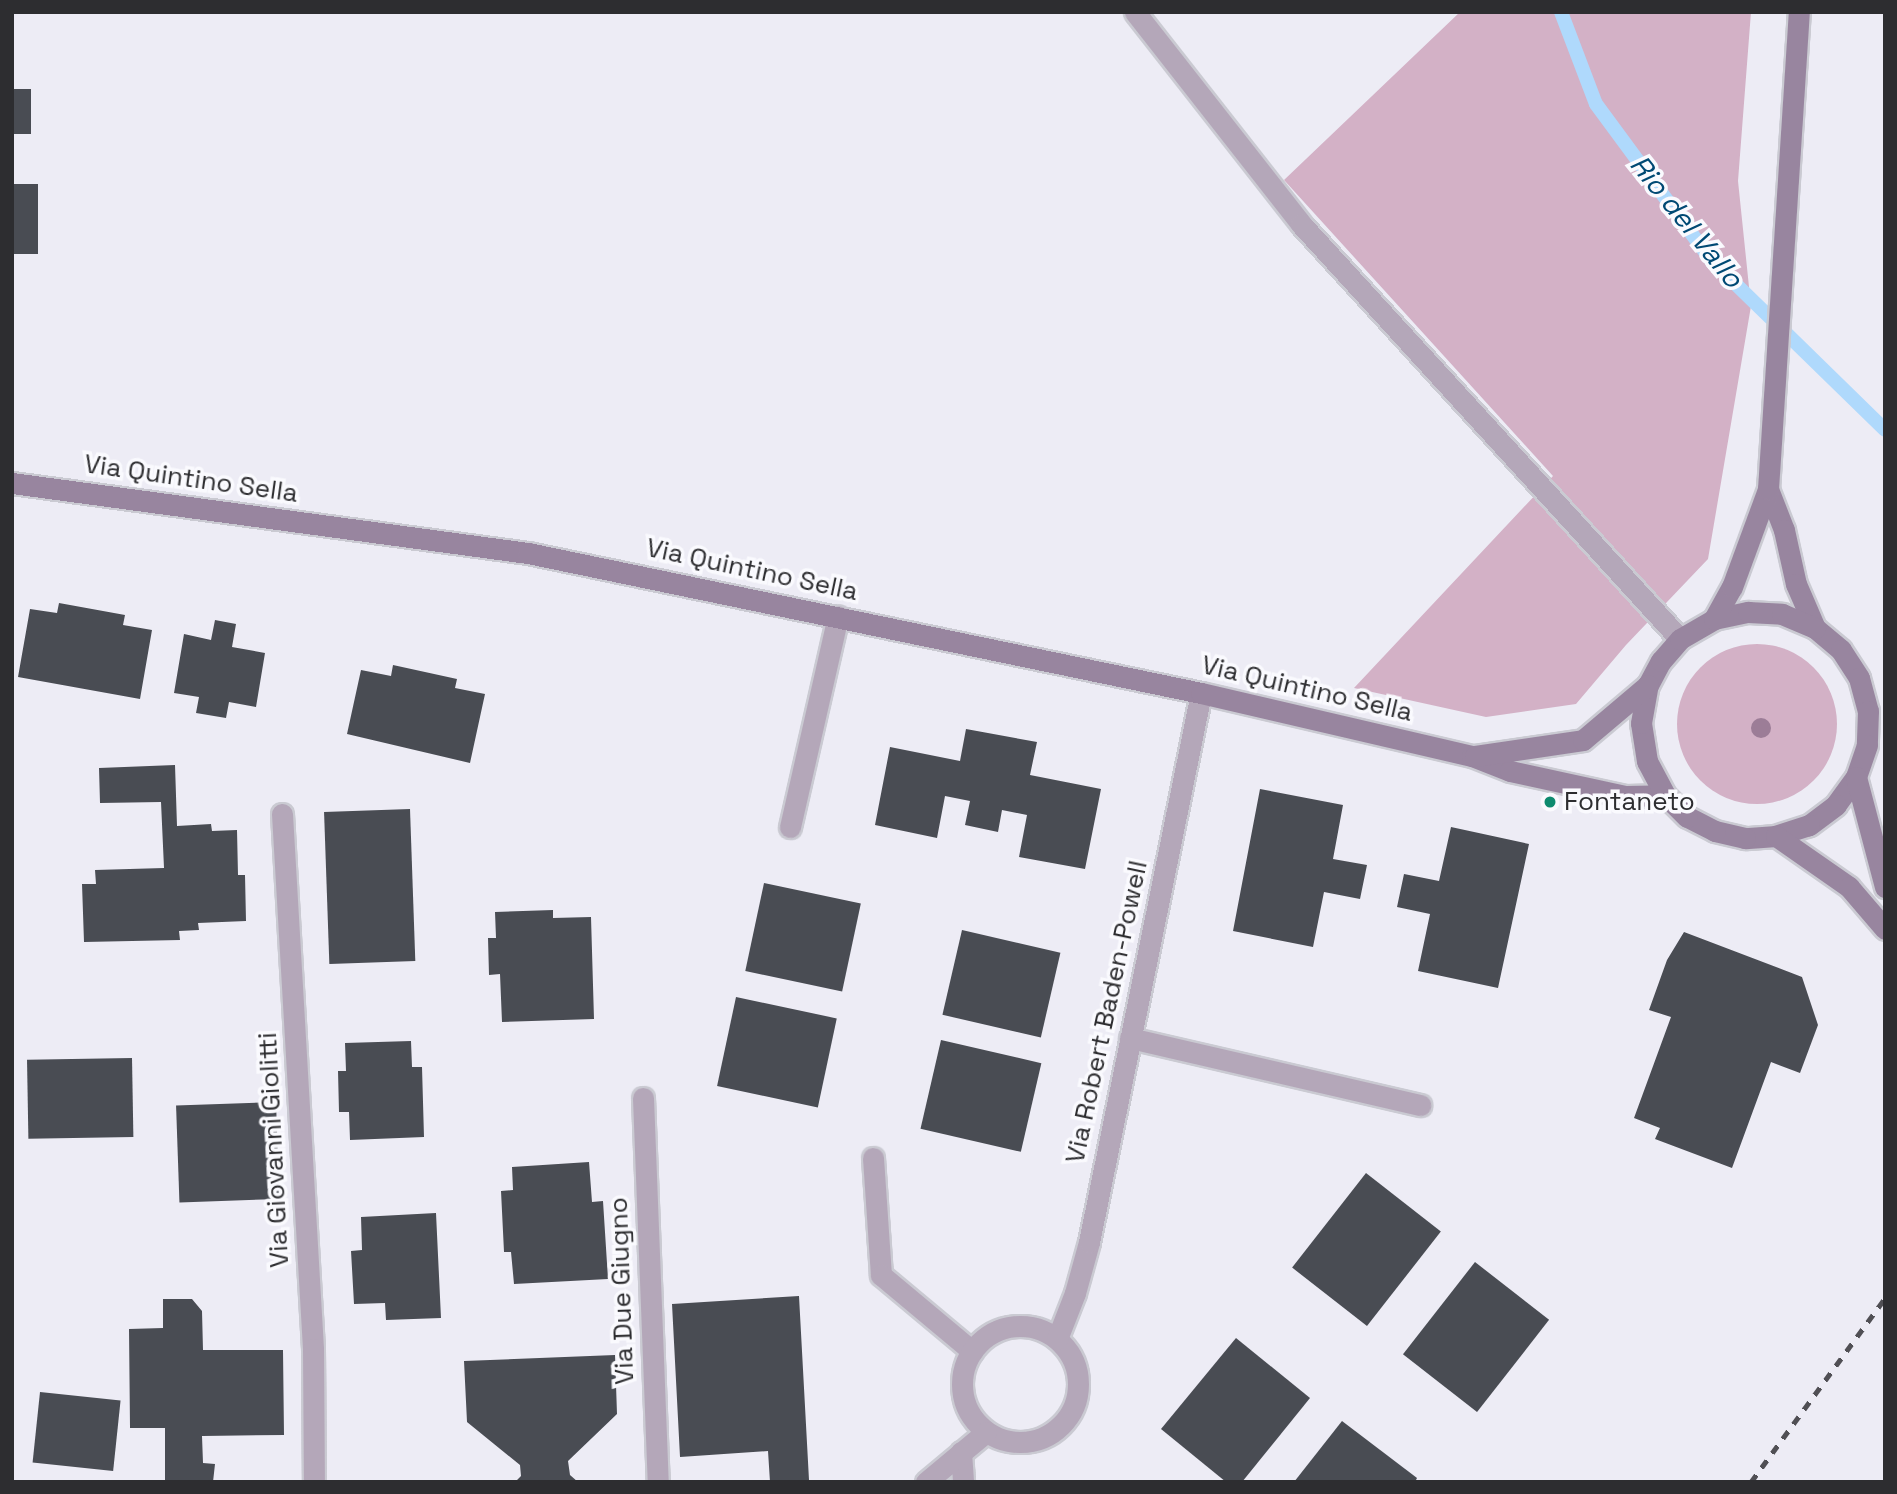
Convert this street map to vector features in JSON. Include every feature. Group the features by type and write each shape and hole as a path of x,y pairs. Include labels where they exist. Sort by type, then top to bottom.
{"street":[{"path":"1135,12 1301,224 1680,639"},
{"path":"1714,619 1732,587 1768,489 1799,12"},
{"name":"Via Quintino Sella","path":"12,483 528,553 1202,693 1472,756 1510,771 1626,796 1665,795"},
{"path":"1768,489 1784,530 1797,584 1815,628"},
{"path":"1748,612 1782,614 1815,628 1840,650 1859,678 1868,711 1867,745 1856,777 1836,805 1809,825 1776,836 1745,838 1715,831 1687,817 1665,795 1647,761 1641,723 1648,685 1661,661 1680,639 1714,619 1748,612"},
{"path":"790,827 838,616"},
{"name":"Via Quintino Sella","path":"1472,756 1583,740 1648,685"},
{"name":"Via Robert Baden-Powell","path":"1057,1339 1075,1293 1089,1241 1202,693"},
{"path":"1856,777 1875,859 1885,887"},
{"name":"Via Giovanni Giolitti","path":"282,814 313,1349 314,1482"},
{"path":"1776,836 1804,859 1849,887 1885,929"},
{"path":"1130,1038 1420,1105"},
{"name":"Via Due Giugno","path":"643,1098 658,1482"},
{"path":"873,1158 881,1275 972,1351"},
{"path":"1025,1326 1044,1331 1057,1339 1073,1359 1078,1378 1077,1399 1066,1421 1038,1440 1020,1443 1003,1440 986,1432 973,1419 963,1395 964,1367 972,1351 986,1337 1005,1328 1025,1326"},
{"path":"926,1482 986,1432"},
{"path":"961,1452 963,1482"}],"shaded area":[{"path":"1460,12 1751,12 1738,181 1751,306 1708,559 1626,645 1576,704 1486,717 1354,688 1553,476 1284,180"},
{"path":"1757,644 1788,650 1814,667 1831,693 1837,724 1831,755 1814,781 1788,798 1757,804 1726,798 1700,781 1683,755 1677,724 1683,693 1700,667 1726,650"}],"building":[{"path":"12,89 31,89 31,134 12,134"},
{"path":"12,184 38,184 38,254 12,254"},
{"path":"59,603 125,615 123,625 152,630 140,699 18,677 30,609 57,613"},
{"path":"215,620 236,624 232,647 265,653 256,707 229,702 226,718 196,713 199,697 174,693 184,634 211,640"},
{"path":"393,665 457,679 455,688 485,694 470,763 347,734 361,670 391,676"},
{"path":"966,729 1037,742 1030,775 1101,789 1085,869 1019,857 1027,815 1002,810 998,832 965,825 970,801 945,796 937,838 875,825 890,747 960,761"},
{"path":"175,765 177,826 211,824 212,831 237,830 238,875 245,875 246,921 198,923 199,930 179,931 180,940 84,942 82,884 96,884 95,870 164,868 161,802 100,803 99,768"},
{"path":"1260,789 1343,805 1333,859 1367,865 1360,899 1324,892 1313,947 1233,931"},
{"path":"410,809 415,961 329,964 324,812"},
{"path":"1451,827 1529,844 1498,988 1418,971 1430,914 1397,907 1404,874 1439,881"},
{"path":"764,883 861,904 842,992 745,971"},
{"path":"553,910 553,918 591,917 594,1019 502,1022 500,974 489,975 488,938 496,938 495,912"},
{"path":"962,930 1060,953 1041,1037 942,1015"},
{"path":"1684,932 1802,977 1818,1025 1800,1073 1771,1062 1732,1168 1655,1139 1660,1128 1634,1118 1671,1017 1649,1010 1667,960"},
{"path":"736,997 837,1018 818,1107 717,1086"},
{"path":"941,1040 1041,1063 1021,1152 921,1129"},
{"path":"411,1041 412,1067 422,1067 424,1137 350,1140 349,1112 339,1112 338,1071 346,1071 345,1043"},
{"path":"132,1058 133,1137 28,1139 27,1060"},
{"path":"276,1102 279,1199 179,1202 176,1105"},
{"path":"589,1162 592,1202 603,1201 608,1279 514,1284 511,1252 504,1252 501,1191 513,1190 512,1167"},
{"path":"1366,1173 1441,1231 1367,1326 1292,1268"},
{"path":"436,1213 441,1318 386,1320 385,1303 354,1304 351,1251 362,1250 361,1217"},
{"path":"1475,1262 1549,1320 1477,1412 1403,1354"},
{"path":"799,1296 809,1480 770,1482 768,1451 680,1457 672,1304"},
{"path":"163,1299 192,1299 202,1311 203,1350 283,1350 284,1435 202,1436 203,1463 215,1464 213,1482 165,1482 165,1428 130,1428 129,1329 163,1328"},
{"path":"1236,1338 1310,1398 1242,1482 1226,1482 1161,1429"},
{"path":"615,1355 617,1414 568,1461 570,1475 578,1482 515,1482 521,1476 520,1465 467,1422 464,1361"},
{"path":"40,1392 121,1400 113,1471 33,1463"},
{"path":"1342,1421 1417,1478 1415,1482 1294,1482"}],"waterway":[{"name":"Rio del Vallo","path":"1561,12 1596,104 1711,260 1885,430"}],"railway":[{"path":"1751,1482 1885,1298"}],"place":[{"name":"Fontaneto","path":"1550,802"}]}
